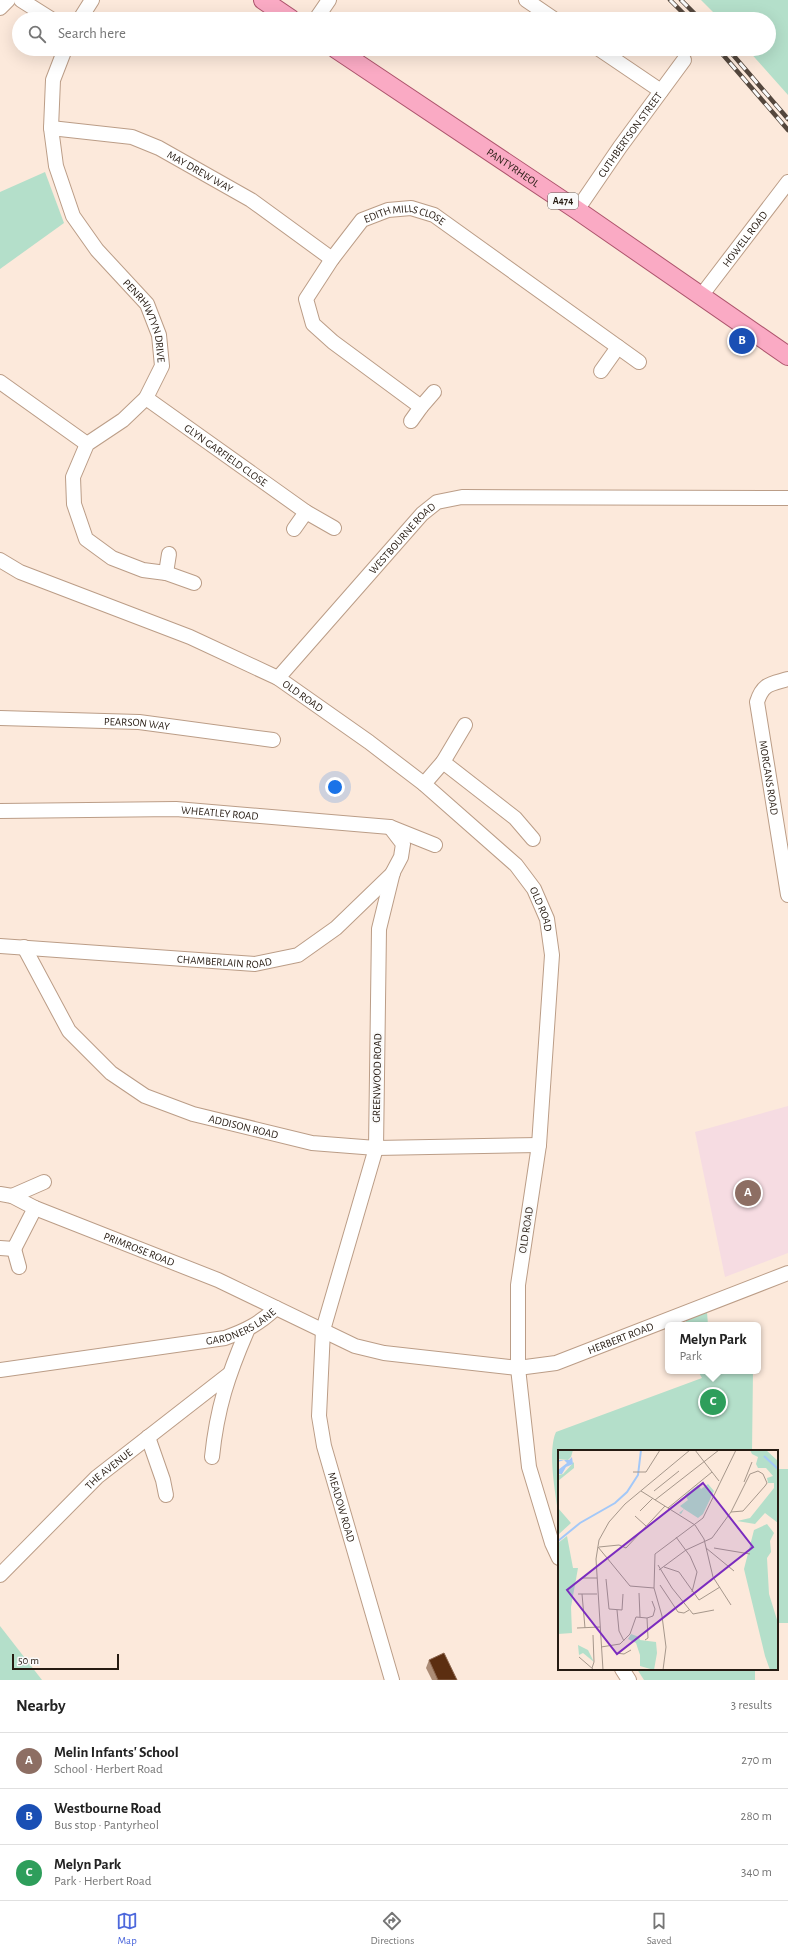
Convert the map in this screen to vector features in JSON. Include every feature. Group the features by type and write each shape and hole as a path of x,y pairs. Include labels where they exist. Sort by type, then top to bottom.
{"main road":[{"path":"264,0 281,12"},
{"name":"PANTYRHEOL","path":"346,56 577,210 788,356"}],"street":[{"path":"0,8 8,0"},
{"path":"21,0 40,12"},
{"path":"84,12 92,0"},
{"path":"321,12 329,0"},
{"path":"526,0 544,12"},
{"name":"PENRHIWTYN DRIVE","path":"62,56 53,80 51,128 56,166 73,216 97,250 147,304 159,335 162,366 146,398 123,420 87,444"},
{"path":"608,56 661,91"},
{"name":"CUTHBERTSON STREET","path":"577,210 684,60"},
{"name":"MAY DREW WAY","path":"51,128 132,137 159,148 251,200 332,259"},
{"name":"HOWELL ROAD","path":"701,296 788,182"},
{"name":"EDITH MILLS CLOSE","path":"421,407 333,342 313,324 306,299 332,259 362,220 388,210 411,208 434,216 639,362"},
{"path":"601,371 618,347"},
{"path":"0,382 87,444 73,477 74,504 86,539 112,558 143,570 166,573 194,583"},
{"path":"411,421 434,392"},
{"name":"GLYN GARFIELD CLOSE","path":"146,398 306,512 334,528"},
{"name":"WESTBOURNE ROAD","path":"278,678 422,514 437,502 462,497 788,498"},
{"path":"294,529 306,512"},
{"path":"166,573 169,554"},
{"name":"OLD ROAD","path":"0,560 20,572 190,637 278,678 369,742 424,784 516,865 534,889 546,919 552,955 539,1145 518,1285 518,1368 530,1467 552,1543 558,1556"},
{"name":"MORGANS ROAD","path":"788,679 767,684 760,692 757,702 788,895"},
{"name":"PEARSON WAY","path":"0,718 139,722 273,740"},
{"path":"424,784 443,762 465,725"},
{"path":"443,762 515,818 533,839"},
{"name":"WHEATLEY ROAD","path":"0,811 176,809 390,827 435,845"},
{"name":"GREENWOOD ROAD","path":"323,1330 376,1148 379,930 393,872 402,857 403,844 390,827"},
{"name":"CHAMBERLAIN ROAD","path":"0,946 256,964 298,955 336,928 393,872"},
{"name":"ADDISON ROAD","path":"24,948 69,1031 111,1073 145,1096 193,1114 312,1143 376,1148 539,1145"},
{"path":"6,1195 44,1182"},
{"name":"PRIMROSE ROAD","path":"6,1195 35,1208 218,1280 276,1308"},
{"path":"19,1267 14,1249 35,1208"},
{"path":"0,1248 14,1249"},
{"name":"HERBERT ROAD","path":"518,1368 556,1363 788,1273"},
{"name":"GARDNERS LANE","path":"0,1370 225,1338 247,1331 261,1322 276,1308 355,1346 384,1353 518,1368"},
{"name":"MEADOW ROAD","path":"323,1330 319,1416 324,1446 392,1680"},
{"path":"212,1457 215,1425 228,1374 247,1331"},
{"name":"THE AVENUE","path":"0,1575 96,1477 228,1374"},
{"path":"148,1437 163,1480 166,1495"},
{"path":"623,1670 629,1680"}],"shaded area":[{"path":"788,1106 788,1253 725,1277 695,1132"}],"green space":[{"path":"701,0 788,0 788,95 753,56 776,56 776,12 713,12"},
{"path":"45,172 64,223 0,269 0,192"},
{"path":"707,1312 708,1322 686,1322 685,1319"},
{"path":"700,1374 709,1374 709,1376 717,1374 753,1374 752,1450 558,1450 558,1512 552,1462 553,1440 556,1432 702,1378"},
{"path":"778,1469 788,1469 788,1623 778,1623"},
{"path":"0,1626 42,1680 0,1680"},
{"path":"638,1670 755,1670 755,1680 644,1680"}],"building":[{"path":"444,1653 457,1680 438,1680 429,1660"}],"railway":[{"path":"670,0 682,12"},
{"path":"681,0 693,12"},
{"path":"724,56 788,130"},
{"path":"734,56 788,119"}],"place":[{"name":"Westbourne Road","path":"742,341"},
{"name":"Melin Infants' School","path":"748,1193"},
{"name":"Melyn Park","path":"713,1402"}]}
